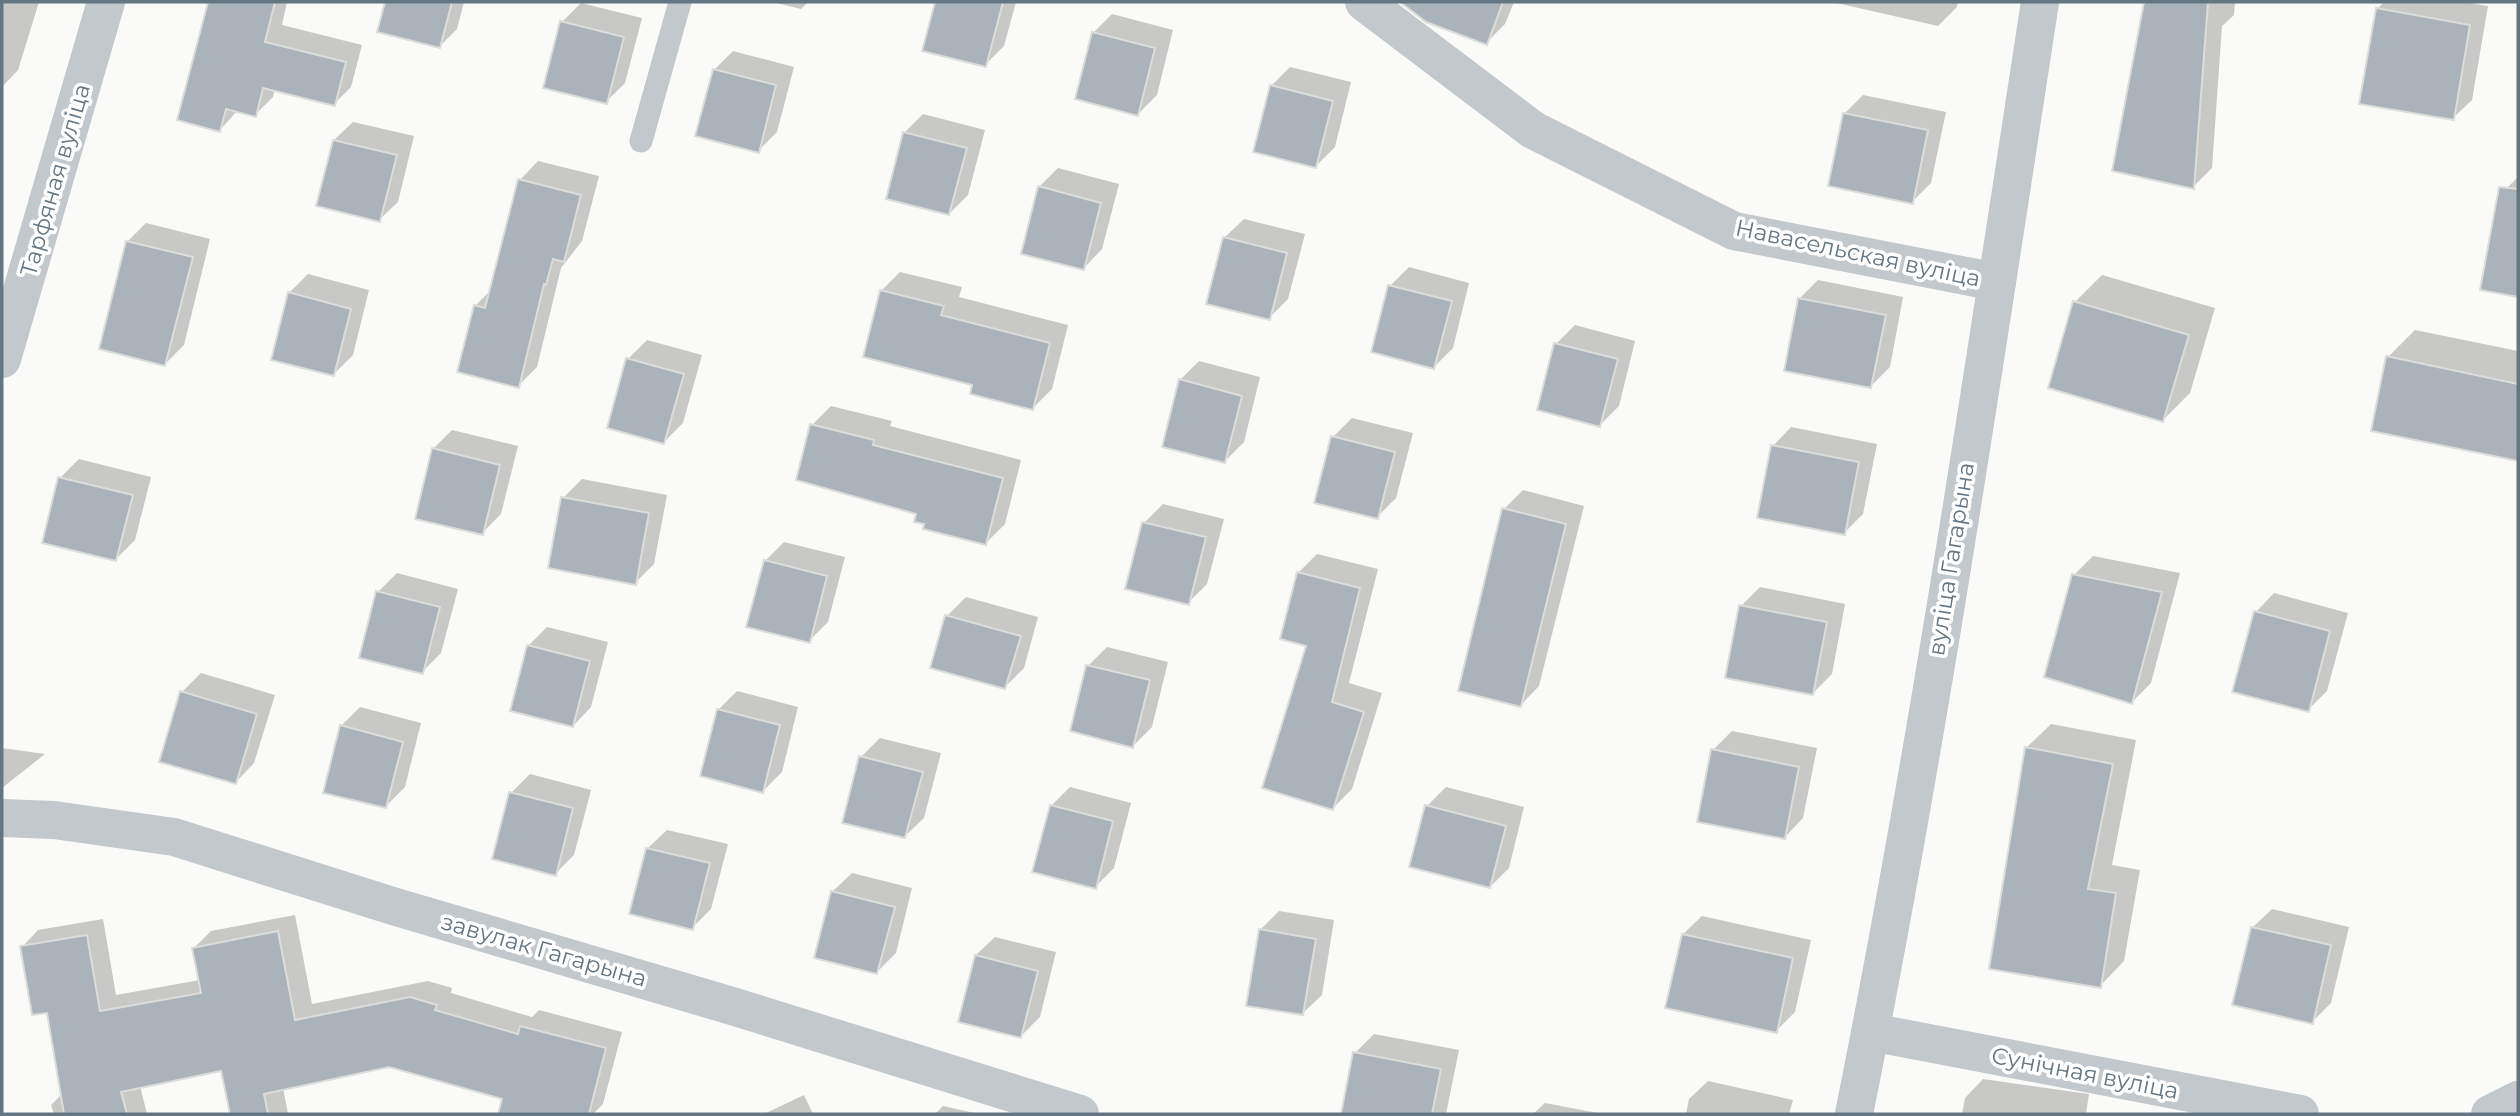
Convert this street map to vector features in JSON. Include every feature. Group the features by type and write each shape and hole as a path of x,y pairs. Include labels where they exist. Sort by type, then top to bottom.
{"street":[{"name":"Тарфяная вуліца","path":"2,359 106,2"},
{"name":"Навасельская вуліца","path":"1364,2 1533,131 1734,231 1997,282"},
{"name":"вуліца Гагарына","path":"1854,1114 1871,1031 1997,282 2040,2"},
{"name":"завулак Гагарына","path":"2,818 54,820 174,837 1080,1114"},
{"name":"Сунічная вуліца","path":"1871,1031 2300,1114"},
{"path":"2490,1114 2518,1100"}],"lane":[{"path":"641,141 680,2"}],"building":[{"path":"208,2 275,2 265,42 346,62 335,106 263,88 256,117 226,109 220,132 177,120"},
{"path":"385,2 452,2 440,48 377,32"},
{"path":"935,2 1003,2 986,67 922,51"},
{"path":"1400,2 1503,2 1487,45 1426,22"},
{"path":"2144,2 2208,2 2194,189 2112,171"},
{"path":"2376,8 2470,25 2454,120 2359,104"},
{"path":"560,21 624,37 607,104 543,88"},
{"path":"1092,32 1155,48 1138,116 1075,99"},
{"path":"713,69 776,85 759,153 695,136"},
{"path":"1270,85 1333,101 1316,168 1253,152"},
{"path":"1843,113 1928,130 1913,204 1828,186"},
{"path":"903,132 967,148 949,215 886,199"},
{"path":"333,140 397,155 380,222 316,206"},
{"path":"518,179 581,195 564,262 553,259 546,285 544,284 519,388 457,372 474,305 485,308"},
{"path":"1038,186 1101,203 1084,270 1021,254"},
{"path":"2499,187 2518,189 2518,297 2480,290"},
{"path":"1223,237 1287,253 1270,320 1206,304"},
{"path":"126,241 193,257 165,366 99,349"},
{"path":"1388,285 1452,301 1434,369 1371,352"},
{"path":"880,290 944,306 941,315 1050,343 1033,410 970,394 972,385 863,357"},
{"path":"288,292 351,309 334,376 271,360"},
{"path":"1798,298 1886,315 1871,388 1784,371"},
{"path":"2073,301 2189,335 2163,422 2048,388"},
{"path":"1554,343 1618,359 1600,427 1537,410"},
{"path":"2386,356 2518,384 2518,461 2371,431"},
{"path":"626,358 684,374 664,444 607,428"},
{"path":"1179,379 1242,396 1225,463 1162,447"},
{"path":"810,424 874,440 873,445 1003,478 986,545 923,529 924,524 914,522 916,514 796,480"},
{"path":"1331,436 1395,452 1378,519 1314,503"},
{"path":"1771,445 1859,462 1845,535 1757,518"},
{"path":"432,448 500,465 483,535 415,519"},
{"path":"58,477 133,495 116,561 42,543"},
{"path":"561,497 649,513 636,585 548,568"},
{"path":"1502,508 1566,524 1521,707 1458,691"},
{"path":"1142,522 1206,537 1189,605 1125,589"},
{"path":"764,560 827,576 810,643 746,627"},
{"path":"1297,572 1360,588 1332,702 1364,712 1333,810 1262,788 1306,646 1280,639"},
{"path":"2072,574 2162,592 2132,704 2044,677"},
{"path":"376,591 440,607 423,674 359,658"},
{"path":"1739,605 1827,622 1813,695 1725,678"},
{"path":"2254,611 2330,631 2309,712 2232,692"},
{"path":"945,615 1021,636 1005,689 930,668"},
{"path":"527,645 590,661 573,727 510,711"},
{"path":"1086,665 1150,680 1133,748 1070,731"},
{"path":"180,691 257,714 236,784 159,762"},
{"path":"717,709 780,725 763,793 700,776"},
{"path":"340,725 403,742 386,808 323,793"},
{"path":"2025,747 2113,764 2088,889 2116,893 2101,988 1989,969"},
{"path":"1711,749 1799,767 1785,839 1697,822"},
{"path":"859,756 923,772 905,838 842,823"},
{"path":"509,792 573,808 556,876 492,859"},
{"path":"1050,805 1113,821 1096,889 1032,872"},
{"path":"1425,805 1506,826 1490,888 1409,867"},
{"path":"646,848 710,863 693,930 629,914"},
{"path":"831,891 895,907 877,974 814,958"},
{"path":"2251,927 2331,945 2313,1024 2232,1005"},
{"path":"1259,929 1316,939 1303,1015 1246,1006"},
{"path":"278,931 295,1020 410,997 437,1005 435,1010 518,1034 520,1026 606,1048 589,1114 498,1114 502,1099 389,1067 264,1094 268,1114 230,1114 221,1071 121,1092 127,1114 64,1114 47,1013 32,1015 20,946 87,935 100,1011 201,993 192,948"},
{"path":"1682,934 1793,958 1777,1033 1665,1008"},
{"path":"975,955 1038,971 1021,1038 958,1022"},
{"path":"1353,1052 1441,1069 1432,1114 1341,1114"}]}
